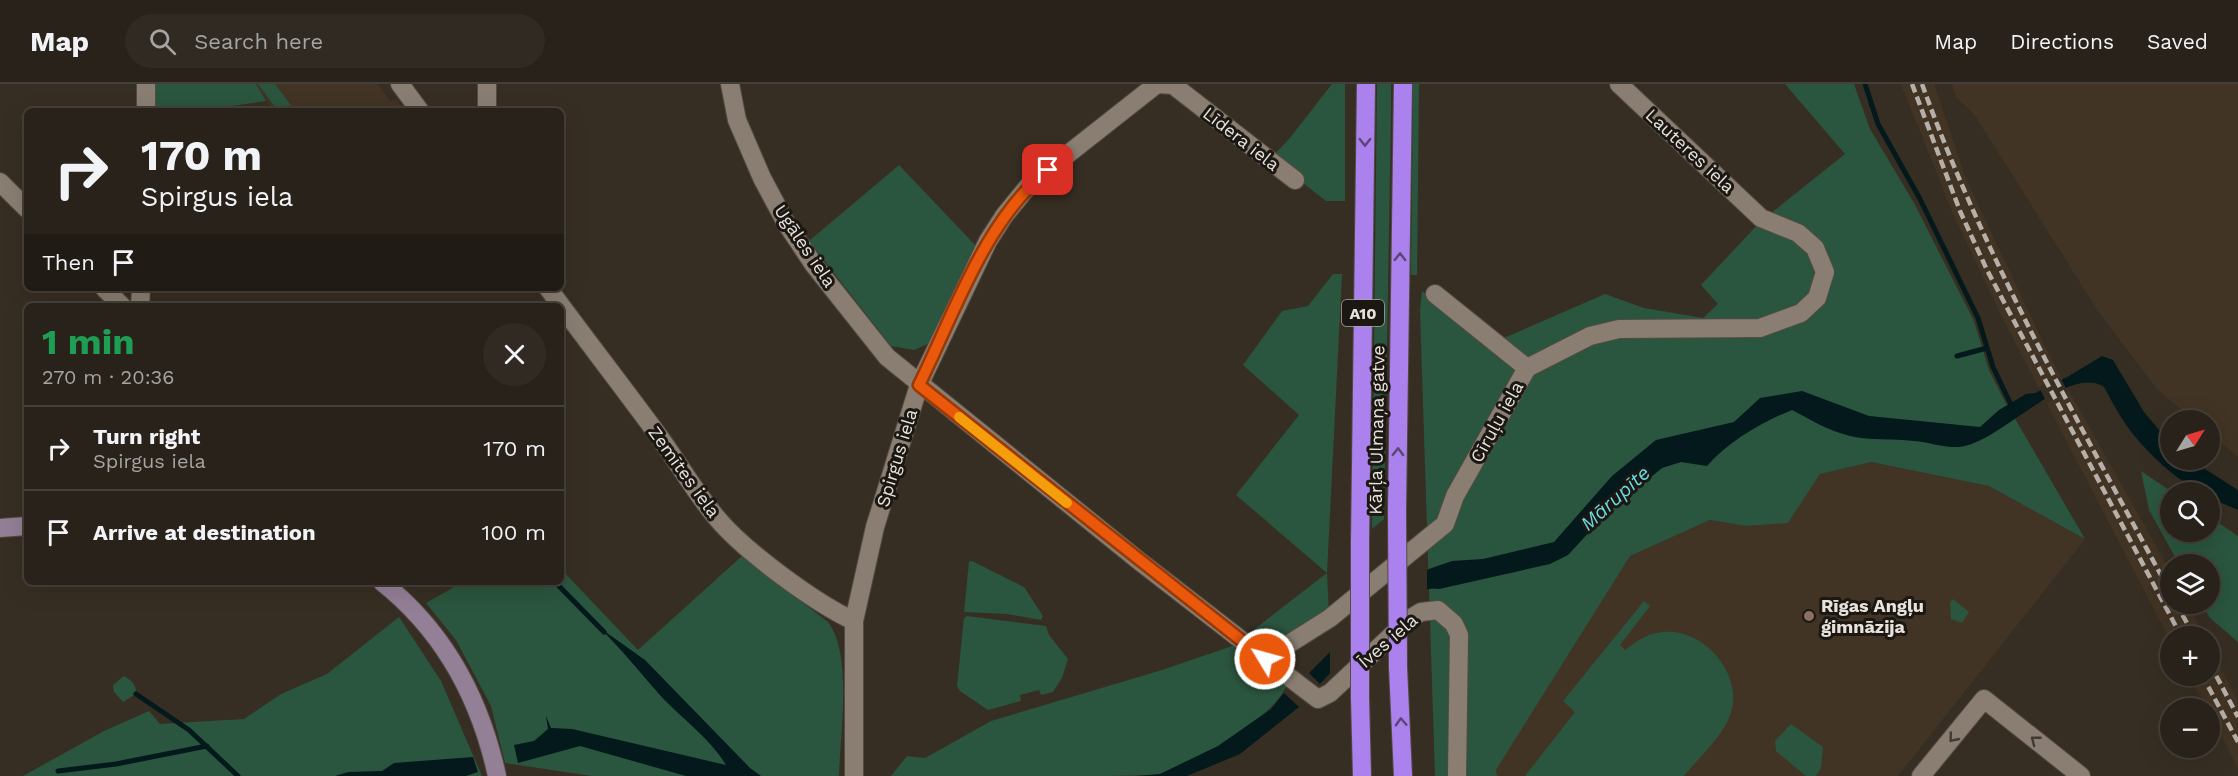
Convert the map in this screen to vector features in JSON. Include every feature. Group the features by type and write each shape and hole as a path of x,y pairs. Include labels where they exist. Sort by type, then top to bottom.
{"highway":[{"name":"Kārļa Ulmaņa gatve","path":"1362,776 1360,542 1366,84"},
{"name":"Kārļa Ulmaņa gatve","path":"1402,84 1397,511 1398,667 1403,776"}],"main road":[{"path":"0,528 24,526"},
{"path":"386,585 401,597 424,622 458,668 483,720 497,776"}],"street":[{"path":"146,84 146,108"},
{"path":"400,84 418,108"},
{"path":"487,84 487,108"},
{"name":"Ugāles iela","path":"730,84 737,120 762,178 786,223 814,265 887,357 919,385 1318,699"},
{"name":"Spirgus iela","path":"854,776 854,621 875,527 919,385 988,241 1004,216 1030,184 1157,84"},
{"name":"Līdera iela","path":"1157,84 1173,86 1294,180"},
{"name":"Lauteres iela","path":"1619,84 1761,218"},
{"path":"0,182 24,206"},
{"name":"Cīruļu iela","path":"1265,659 1330,618 1446,524 1455,496 1527,368 1590,336 1619,329 1760,328 1801,313 1817,298 1825,272 1815,248 1798,233 1761,218"},
{"path":"107,291 119,303"},
{"name":"Zemītes iela","path":"550,291 559,303"},
{"path":"1435,294 1527,368"},
{"name":"Zemītes iela","path":"564,309 662,439 696,492 717,519 734,537 832,611 854,621"},
{"name":"Īves iela","path":"1318,699 1330,693 1408,620 1421,612 1438,610 1454,624 1459,635 1457,776"},
{"path":"1921,776 1984,699 2081,776"}],"shaded area":[{"path":"256,84 378,84 391,102 396,99 403,108 271,108"},
{"path":"1901,84 1934,84 1966,179 2051,359 2160,554 2160,614 2193,614 2199,626 2163,626 2003,319 1954,216"},
{"path":"1952,84 2238,84 2238,457 2220,442 2220,410 2182,410 2157,389 2098,311 1974,114 1956,97"},
{"name":"Rīgas Angļu ģimnāzija","path":"1870,462 1989,486 2085,539 1898,776 1497,776 1496,770 1630,556 1710,520 1746,526 1788,523 1820,474"},
{"path":"2220,666 2238,701 2238,769 2220,733 2220,698 2202,698 2195,686 2220,686"}],"green space":[{"path":"152,84 256,84 266,101 218,108 151,108"},
{"path":"258,84 275,84 293,108 276,108"},
{"path":"1332,84 1345,84 1345,201 1326,201 1271,158 1289,139"},
{"path":"1377,84 1391,84 1391,115 1384,519 1372,529"},
{"path":"1413,84 1419,84 1417,275 1411,275"},
{"path":"1785,84 1854,84 1870,129 1914,203 1974,321 1989,370 2003,398 2085,539 1989,486 1871,462 1820,474 1788,523 1746,526 1710,520 1630,556 1496,770 1497,776 1435,776 1420,310 1422,291 1492,347 1497,341 1605,294 1644,308 1703,318 1718,304 1701,285 1760,222 1845,154"},
{"path":"899,165 977,247 932,342 914,350 891,346 809,241"},
{"path":"1333,274 1342,274 1327,573 1236,495 1299,415 1243,365 1282,311 1308,306"},
{"path":"2141,471 2160,484 2160,530 2149,510"},
{"path":"2220,524 2238,536 2238,642 2208,614 2220,614 2220,554 2173,554 2167,542 2220,542"},
{"path":"742,556 828,622 836,636 843,674 839,776 592,776 505,763 491,706 456,640 426,603 458,585 564,585 564,572 638,650"},
{"path":"972,561 1024,587 1043,616 1041,620 1007,614 964,612 969,562"},
{"path":"1327,573 1329,614 1270,646 1243,638"},
{"path":"1953,599 1969,612 1962,623 1951,619 1950,603"},
{"path":"1644,601 1650,606 1620,645 1625,650 1648,636 1672,632 1687,635 1701,642 1713,652 1730,679 1733,694 1729,718 1718,736 1684,776 1525,776 1575,712 1563,701"},
{"path":"967,616 1046,626 1049,635 1068,659 1062,678 1053,692 1041,695 1039,690 1020,695 1021,701 988,710 960,691 957,686 964,618"},
{"path":"399,617 441,681 482,776 23,776 104,731 149,711 160,724 244,719 281,694 327,674"},
{"path":"1238,644 1288,682 1281,696 1252,724 1213,750 1161,774 891,776 907,756 925,758 991,721 1162,670"},
{"path":"124,676 133,683 136,694 123,702 114,692 113,685"},
{"path":"1791,724 1823,747 1821,768 1816,776 1806,776 1776,751 1775,741"}],"water":[{"name":"Mārupīte","path":"2102,356 2113,360 2144,412 2160,431 2160,462 2131,432 2104,387 2089,383 2071,386 2052,395 1993,433 1975,443 1959,447 1850,436 1827,428 1792,410 1747,433 1725,448 1707,466 1681,462 1662,468 1605,515 1568,555 1550,564 1426,590 1410,597 1376,625 1320,684 1309,673 1340,642 1410,581 1429,569 1452,561 1483,559 1554,542 1612,476 1656,440 1734,422 1760,398 1802,391 1869,416 1980,427 1999,410 2026,394 2035,393"},
{"path":"2169,470 2206,470 2238,490 2238,510 2220,502 2220,482 2185,482"},
{"path":"600,628 645,660 750,768 761,776 686,776 580,746 518,763 514,745 534,741 548,729 546,716 551,728 572,729 726,765 704,737 659,694"},
{"path":"1284,693 1299,707 1240,754 1187,776 1137,776 1160,774 1218,746 1271,709"},
{"path":"473,757 478,772 466,776 335,776 348,772 382,771 394,763"}],"pier":[{"path":"2060,377 2068,392 2047,403 2039,387"},
{"path":"1427,566 1427,592 1402,605 1371,640 1330,679 1330,648 1408,578"}],"waterway":[{"path":"1865,84 1878,124 1920,199 1978,318 1993,367 2013,409"},
{"path":"1957,356 1987,348"},
{"path":"558,585 604,632"},
{"path":"136,694 189,730 238,776"},
{"path":"58,771 116,764 207,746"}],"railway":[{"path":"1912,84 1960,211 1987,270 2176,626"},
{"path":"1922,84 1947,150 2005,279 2069,405 2160,573"},
{"path":"2182,614 2189,626"},
{"path":"2220,683 2238,717"},
{"path":"2208,686 2238,742"}],"slow traffic":[{"path":"959,417 1067,503"}],"place":[{"name":"Rīgas Angļu ģimnāzija","path":"1809,616"}],"route":[{"path":"1048,170 1030,184 1004,216 988,241 919,385 1265,659"}]}
